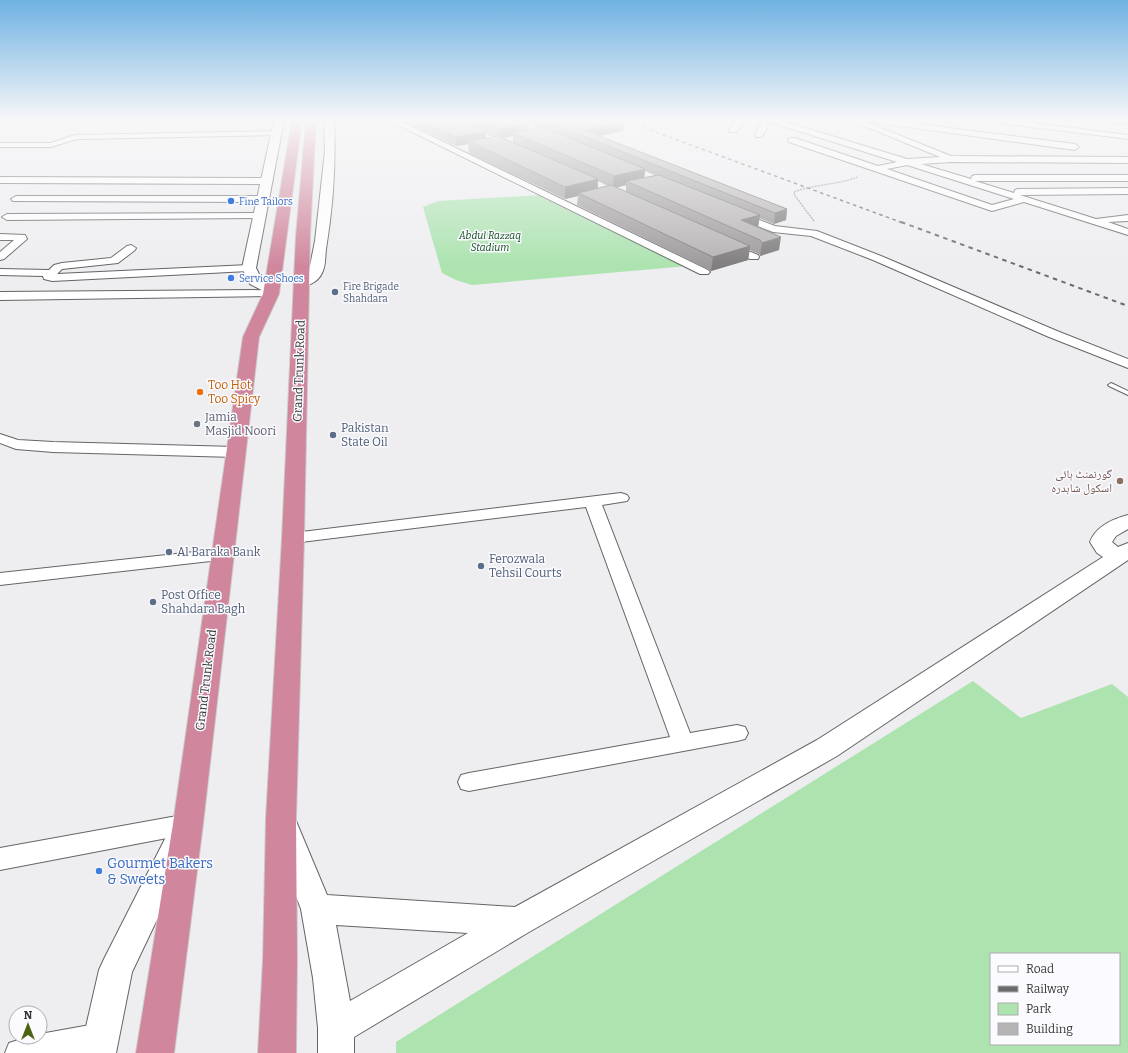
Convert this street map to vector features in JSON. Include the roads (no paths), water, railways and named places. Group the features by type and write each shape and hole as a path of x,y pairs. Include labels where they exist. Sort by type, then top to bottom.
{"highway":[{"name":"Grand Trunk Road","path":"155,1053 188,824 251,337 271,292 290,169"},
{"name":"Grand Trunk Road","path":"277,1053 280,960 281,818 302,283 308,169"}],"street":[{"path":"270,169 249,268 255,281 271,292"},
{"path":"302,283 316,272 321,241 328,169"},
{"path":"492,169 704,272"},
{"path":"877,169 992,208 1024,199"},
{"path":"930,169 1128,232"},
{"path":"959,178 1128,178"},
{"path":"0,180 268,181"},
{"path":"1002,192 1128,191"},
{"path":"16,199 264,198"},
{"path":"564,204 578,201"},
{"path":"730,211 773,229 813,233 877,258 1053,334 1128,364"},
{"path":"7,217 260,216"},
{"path":"1090,220 1128,218"},
{"path":"0,237 21,237 22,239 0,258"},
{"path":"718,241 754,257"},
{"path":"131,248 114,261 62,266 58,267 48,277 249,268"},
{"path":"0,272 52,273"},
{"path":"0,296 271,292"},
{"path":"0,438 16,444 53,448 236,452"},
{"path":"293,538 621,498"},
{"path":"592,501 683,743"},
{"path":"1122,553 1105,548 1101,542 1102,538 1107,533 1128,521"},
{"path":"281,818 318,909 330,978 336,1040 518,922 827,748 1122,553"},
{"path":"0,579 222,555"},
{"path":"469,782 738,733"},
{"path":"0,859 188,824"},
{"path":"19,1053 99,1045 116,970 188,824"},
{"path":"318,909 518,922"}],"lane":[{"path":"1111,385 1128,393"}],"railway":[{"path":"757,169 903,223"},
{"path":"901,222 1128,306"}],"place":[{"name":"Fine Tailors","path":"231,201"},
{"name":"Service Shoes","path":"231,278"},
{"name":"Fire Brigade Shahdara","path":"335,292"},
{"name":"Too Hot Too Spicy","path":"200,392"},
{"name":"Jamia Masjid Noori","path":"197,424"},
{"name":"Pakistan State Oil","path":"333,435"},
{"name":"گورنمنٹ ہائی اسکول شاہدرہ","path":"1120,481"},
{"name":"Al Baraka Bank","path":"169,552"},
{"name":"Ferozwala Tehsil Courts","path":"481,566"},
{"name":"Post Office Shahdara Bagh","path":"153,602"},
{"name":"Gourmet Bakers & Sweets","path":"99,871"}],"park label":[{"name":"Abdul Razzaq Stadium","path":"490,240"}]}
